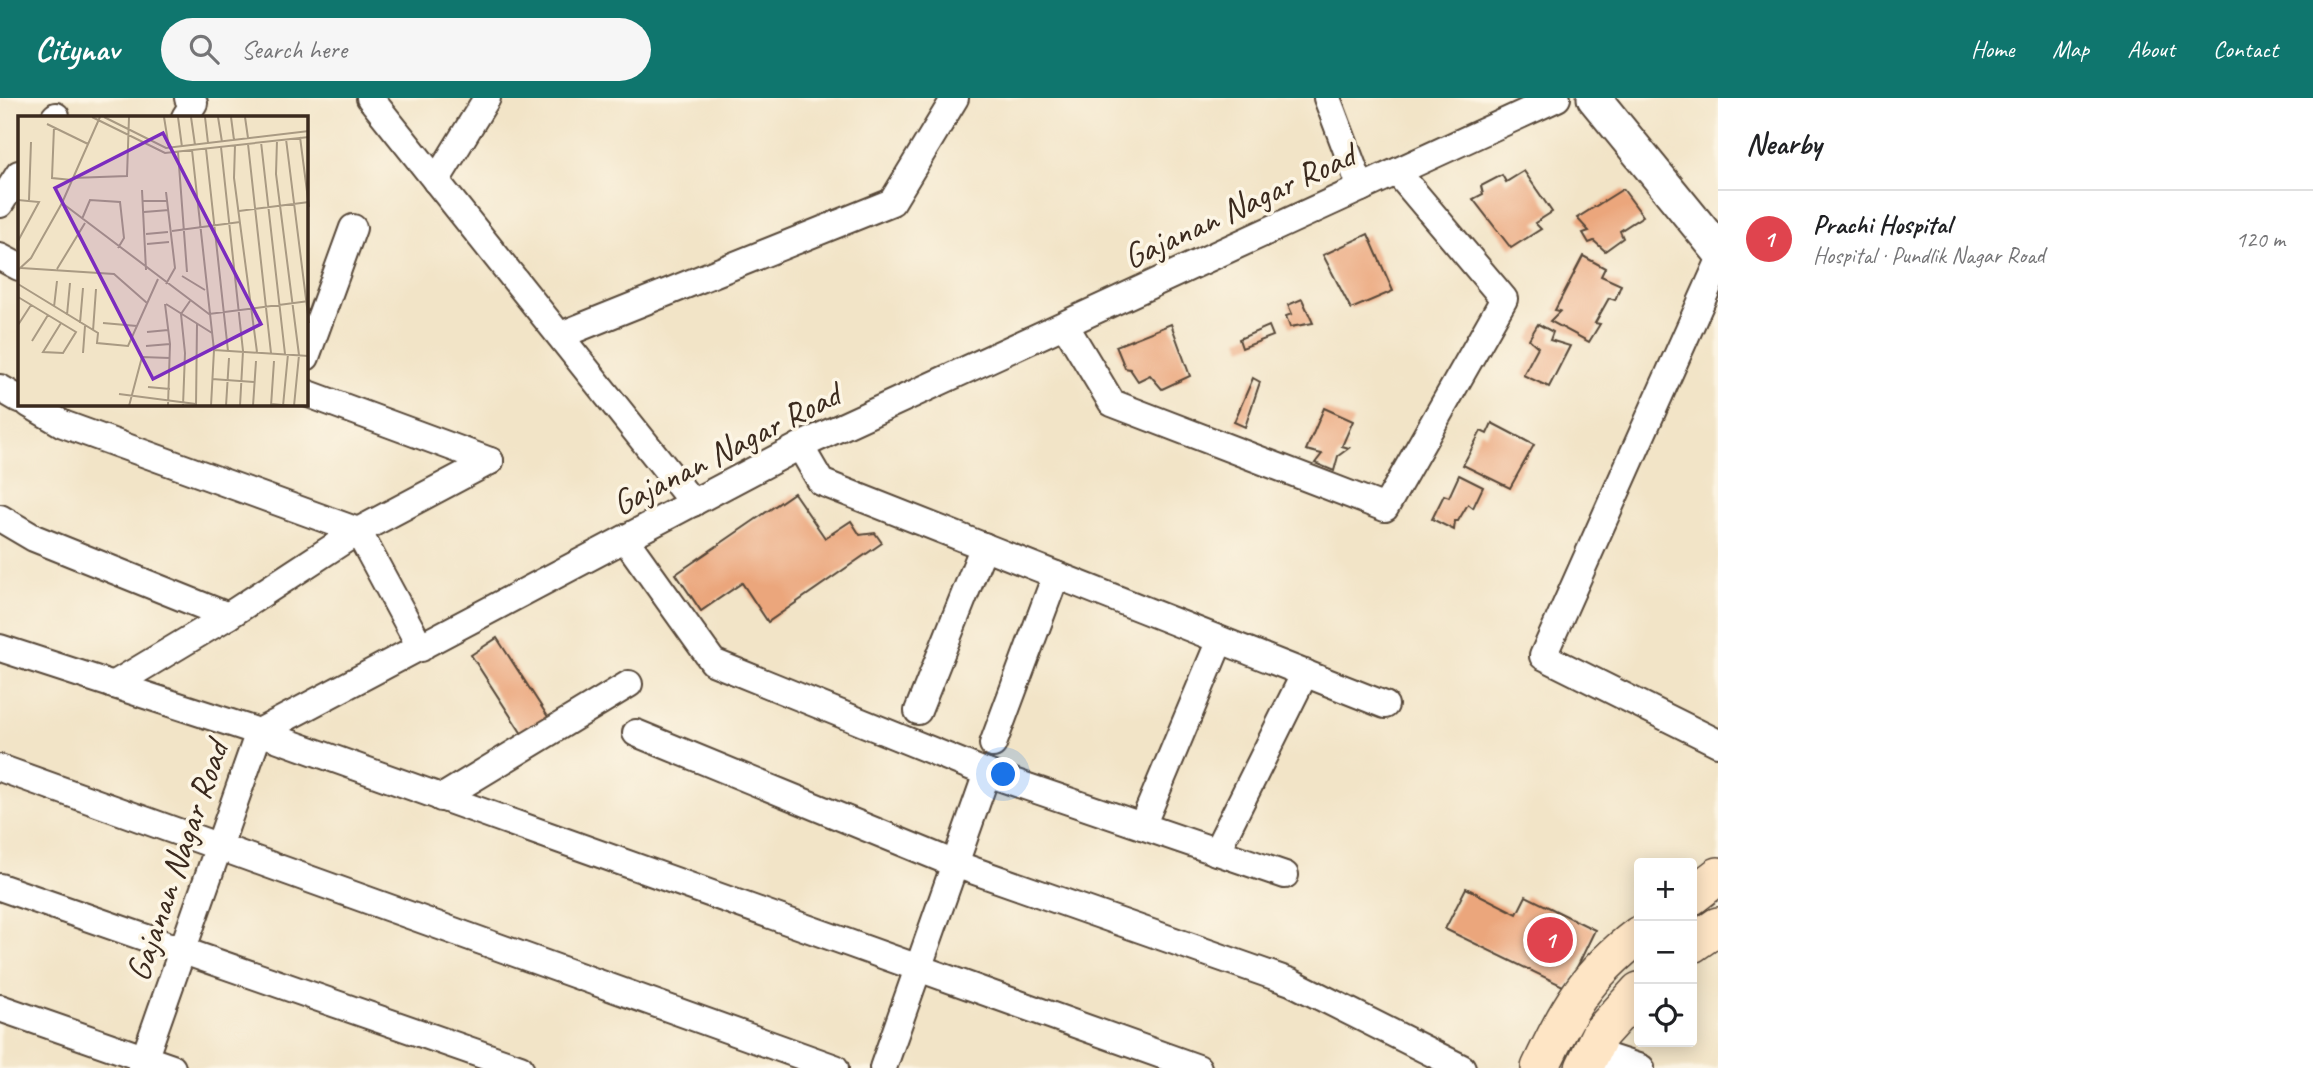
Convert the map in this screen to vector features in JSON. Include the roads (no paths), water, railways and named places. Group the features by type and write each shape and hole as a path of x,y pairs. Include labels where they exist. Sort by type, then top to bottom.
{"main road":[{"path":"1697,892 1718,876"},
{"path":"1697,941 1718,926"},
{"path":"1540,1068 1570,1005 1610,957 1634,939"},
{"path":"1588,1060 1600,1034 1634,997"}],"street":[{"path":"186,116 194,103 188,98"},
{"path":"370,98 693,503"},
{"path":"436,181 487,98"},
{"path":"561,335 891,202 955,98"},
{"path":"1327,98 1361,188"},
{"name":"Gajanan Nagar Road","path":"143,1063 259,732 800,446 1557,98"},
{"path":"1594,98 1716,246 1543,656 1718,743"},
{"path":"1065,325 1112,403 1385,508 1504,299 1396,172"},
{"path":"0,204 18,176"},
{"path":"308,352 353,228"},
{"path":"0,257 18,266"},
{"path":"0,388 18,398"},
{"path":"113,685 228,616 358,531 490,461 308,394"},
{"path":"32,406 63,424 358,531 421,648"},
{"path":"800,446 821,482 1385,705"},
{"path":"0,519 34,538 228,616"},
{"path":"625,539 713,662 987,773 1284,875"},
{"path":"918,711 984,546"},
{"path":"993,744 1056,575"},
{"path":"1142,826 1220,640"},
{"path":"0,648 259,732 1198,1068"},
{"path":"1216,852 1305,673"},
{"path":"441,798 629,684"},
{"path":"636,733 955,864 1291,982 1462,1068"},
{"path":"0,768 835,1068"},
{"path":"883,1068 987,773"},
{"path":"0,887 520,1068"},
{"path":"0,1008 143,1063 172,1068"},
{"path":"1588,1060 1641,1068"}],"place":[{"name":"Prachi Hospital","path":"1550,940"}]}
